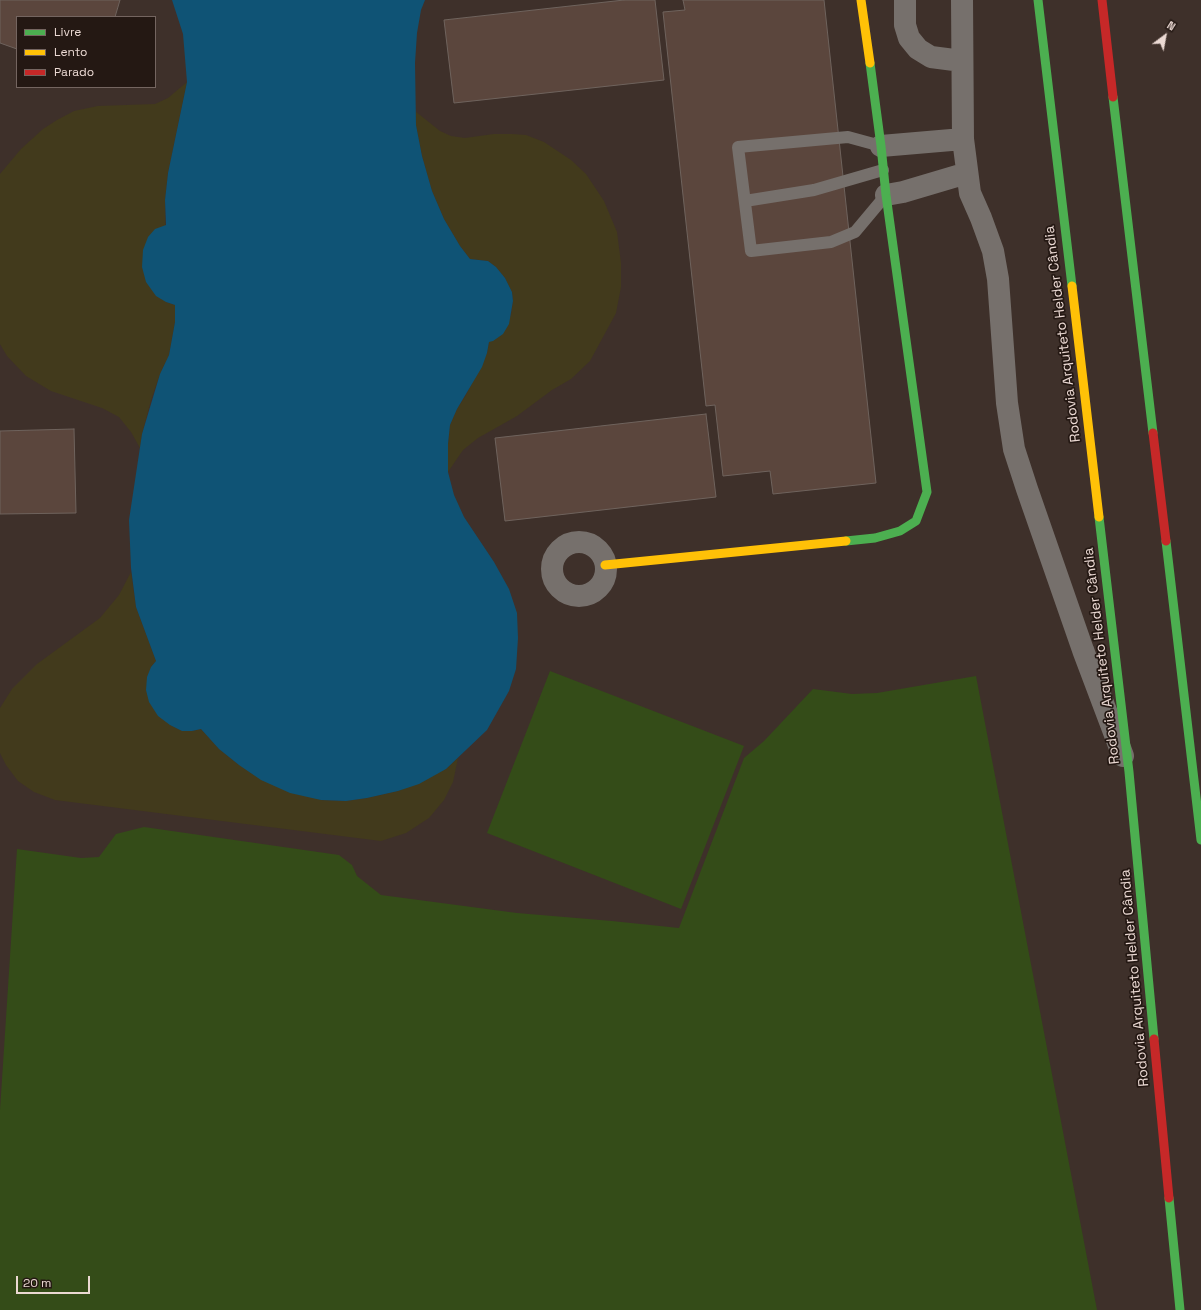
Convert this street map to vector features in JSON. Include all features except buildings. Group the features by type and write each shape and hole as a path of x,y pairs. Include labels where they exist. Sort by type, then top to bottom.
{"main road":[{"path":"605,565 875,538 900,531 916,521 927,492 886,195 862,0"},
{"name":"Rodovia Arquiteto Helder Cândia","path":"1038,0 1129,772 1180,1310"},
{"path":"1102,0 1201,840"}],"street":[{"path":"905,0 905,25 909,38 918,49 931,57 962,61"},
{"path":"962,0 963,139 970,192 993,251 998,279 1007,402 1014,449 1083,650 1129,772"},
{"path":"881,146 963,139"},
{"path":"886,195 903,192 967,173"}],"lane":[{"path":"881,146 848,137 738,148 751,251 832,242 855,232 886,195"},
{"path":"745,201 814,190 883,170"}],"green space":[{"path":"550,671 744,746 681,909 487,833"},
{"path":"976,676 1097,1310 0,1310 0,1110 17,849 81,858 99,857 116,834 144,827 339,855 352,865 357,876 381,895 517,913 679,928 744,758 764,741 813,689 852,694 877,693"}],"sand":[{"path":"187,82 168,173 165,200 166,302 175,305 175,322 169,355 160,374 151,400 140,448 131,432 119,417 102,408 51,391 26,376 7,356 0,344 0,174 21,149 43,129 74,111 98,106 155,104 168,98"},
{"path":"415,111 440,131 451,136 465,138 494,134 526,135 544,142 571,160 586,174 604,201 617,232 621,263 621,287 616,313 590,361 571,379 552,390 517,416 478,438 463,450 448,472 450,425 487,353 489,342 511,315 513,301 512,292 505,278 496,267 488,261 470,259 460,246 444,219 432,191 422,156"},
{"path":"131,572 136,607 156,661 151,667 170,725 182,731 201,729 219,749 239,765 321,800 346,801 398,791 446,769 458,758 453,782 444,800 429,818 406,833 381,841 55,800 34,792 18,781 6,765 0,753 0,708 12,689 37,664 100,618 119,595"}],"water":[{"path":"172,0 425,0 421,10 417,33 415,63 416,125 422,156 432,191 444,219 460,246 470,259 488,261 496,267 505,278 512,292 513,301 509,324 503,334 489,342 482,367 457,409 450,425 448,472 454,495 464,517 494,562 509,589 517,613 518,638 516,669 509,691 487,730 446,769 419,784 398,791 346,801 321,800 290,793 261,780 239,765 219,749 201,729 182,731 170,725 158,716 149,702 146,690 147,677 151,667 156,661 136,607 131,568 129,520 142,434 160,374 169,355 175,322 175,305 156,296 146,282 142,267 143,250 148,237 155,229 166,225 165,200 168,173 187,82 183,34"}],"traffic: fast":[{"path":"1038,0 1072,286"},
{"path":"846,541 875,538 900,531 916,521 927,492 886,195 870,63"},
{"path":"1113,97 1153,433"},
{"path":"1099,517 1129,772 1154,1039"},
{"path":"1166,541 1201,840"},
{"path":"1169,1198 1180,1310"}],"traffic: slow":[{"path":"861,0 870,63"},
{"path":"1072,286 1099,517"},
{"path":"605,565 846,541"}],"traffic: jam":[{"path":"1102,0 1113,97"},
{"path":"1153,433 1166,541"},
{"path":"1154,1039 1169,1198"}]}
